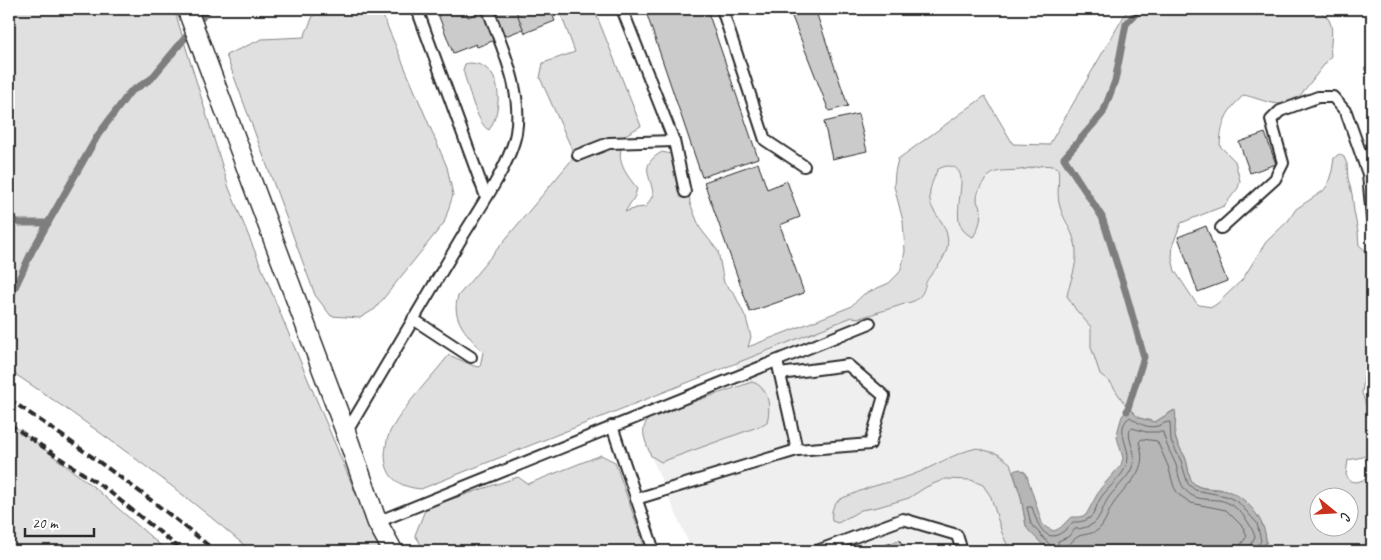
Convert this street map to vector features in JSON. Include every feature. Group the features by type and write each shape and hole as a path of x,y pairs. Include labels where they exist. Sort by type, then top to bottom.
{"street":[{"path":"188,11 346,433 377,522 393,551"}],"lane":[{"path":"417,9 486,197"},
{"path":"346,433 486,197 511,151 516,132 517,105 515,82 488,9"},
{"path":"622,9 674,141 685,192"},
{"path":"722,9 765,140 804,166"},
{"path":"1221,228 1275,179 1283,163 1271,120 1280,111 1318,97 1334,97 1346,112 1370,173 1372,218"},
{"path":"578,155 609,143 674,141"},
{"path":"413,320 471,357"},
{"path":"377,522 870,323"},
{"path":"777,360 797,450"},
{"path":"636,499 797,450 870,444 884,396 848,365 780,374"},
{"path":"612,426 654,551"},
{"path":"817,551 903,519 957,535 962,551"}],"shaded area":[{"path":"9,9 173,9 229,188 380,551 251,551 133,457 9,370"},
{"path":"316,9 380,9 447,167 453,195 444,223 375,309 360,318 331,316 315,295 226,55 262,39 304,37"},
{"path":"559,9 594,9 641,126 625,135 622,143 620,157 624,169 637,188 635,196 625,212 646,207 653,195 648,167 654,157 662,152 675,157 689,191 690,203 700,228 718,251 724,283 734,293 746,318 751,337 748,347 850,307 864,294 889,283 899,273 905,251 903,221 894,186 898,159 985,96 1013,144 1049,145 1128,9 1318,9 1327,17 1331,24 1331,56 1296,101 1276,104 1244,95 1229,111 1222,130 1220,146 1235,161 1240,181 1238,188 1224,206 1181,223 1173,244 1172,258 1175,271 1194,300 1199,305 1212,307 1242,280 1266,242 1288,221 1296,209 1323,191 1327,186 1332,171 1334,158 1339,154 1344,157 1347,164 1359,245 1366,251 1372,276 1372,355 1364,377 1362,393 1372,423 1372,451 1363,457 1348,460 1346,475 1350,481 1357,482 1372,477 1372,551 1256,551 1266,543 1265,535 1259,519 1248,505 1234,494 1223,490 1198,486 1191,480 1186,460 1175,436 1174,410 1155,422 1139,418 1124,403 1111,383 1100,374 1091,347 1091,327 1067,296 1076,257 1075,245 1059,202 1058,168 1053,166 999,171 989,176 983,183 977,196 981,212 978,227 973,237 961,227 959,220 960,174 956,168 949,166 937,170 931,188 930,200 945,229 948,244 944,257 928,280 921,295 914,301 860,318 852,317 421,489 400,483 391,475 385,454 389,434 398,418 449,355 480,367 483,352 462,327 457,313 458,296 575,156 540,78 543,63 575,52"},
{"path":"465,64 480,65 488,70 494,78 497,88 497,110 489,130 480,120 470,93 463,70"},
{"path":"1052,165 1058,168 1059,206 1077,250 1075,272 1068,290 1070,303 1092,327 1090,333 1100,374 1111,383 1129,408 1122,416 1119,444 1123,458 1121,465 1100,489 1087,515 1054,531 1047,528 1039,516 1029,480 1020,469 1013,471 1010,463 969,450 927,469 860,490 838,500 838,523 861,510 909,498 926,487 945,479 971,480 983,485 991,497 1010,551 692,551 651,456 661,462 760,426 735,363 852,317 860,318 907,305 925,291 929,277 936,271 945,256 948,243 945,229 934,211 929,198 937,170 944,166 958,170 961,177 957,207 960,222 977,231 981,216 977,200 985,180 990,175 997,172"},
{"path":"752,382 762,388 767,398 769,410 767,422 661,462 651,456 645,440 644,430 651,416"},
{"path":"9,422 95,488 167,551 21,551 9,546"},
{"path":"977,448 998,454 1010,463 1021,497 1026,526 1049,551 1010,551 1002,533 991,497 983,485 971,480 945,479 926,487 909,498 861,510 838,523 832,521 833,507 842,498 867,488 912,475 960,453"},
{"path":"601,455 615,462 646,551 425,551 415,535 428,507 518,477 528,484"}],"water":[{"path":"1129,408 1139,418 1155,422 1175,410 1176,439 1185,457 1191,480 1194,484 1203,488 1227,491 1242,498 1259,519 1263,527 1266,543 1256,551 1049,551 1026,526 1021,497 1013,471 1020,469 1026,473 1042,523 1047,528 1054,531 1071,517 1086,515 1100,489 1121,465 1123,458 1117,437 1122,416"}],"building":[{"path":"436,9 465,9 468,17 488,9 524,9 531,26 477,47 476,44 453,53"},
{"path":"515,9 550,9 555,21 525,33"},
{"path":"645,9 707,9 758,158 702,177"},
{"path":"789,9 815,9 848,106 829,111"},
{"path":"858,114 867,151 832,159 824,122"},
{"path":"1265,133 1276,164 1250,173 1239,142"},
{"path":"758,163 767,189 787,181 800,217 780,225 804,293 750,312 704,182"},
{"path":"1206,226 1227,281 1198,292 1178,237"},
{"path":"900,540 904,551 868,551"}],"waterway":[{"path":"9,300 32,251 98,135 130,92 151,79 209,9"},
{"path":"1127,411 1144,357 1102,217 1064,158 1103,113 1115,81 1126,24 1140,9"},
{"path":"9,218 20,223 48,223"}],"railway":[{"path":"9,399 114,472 215,551"},
{"path":"9,424 106,489 183,551"}]}
